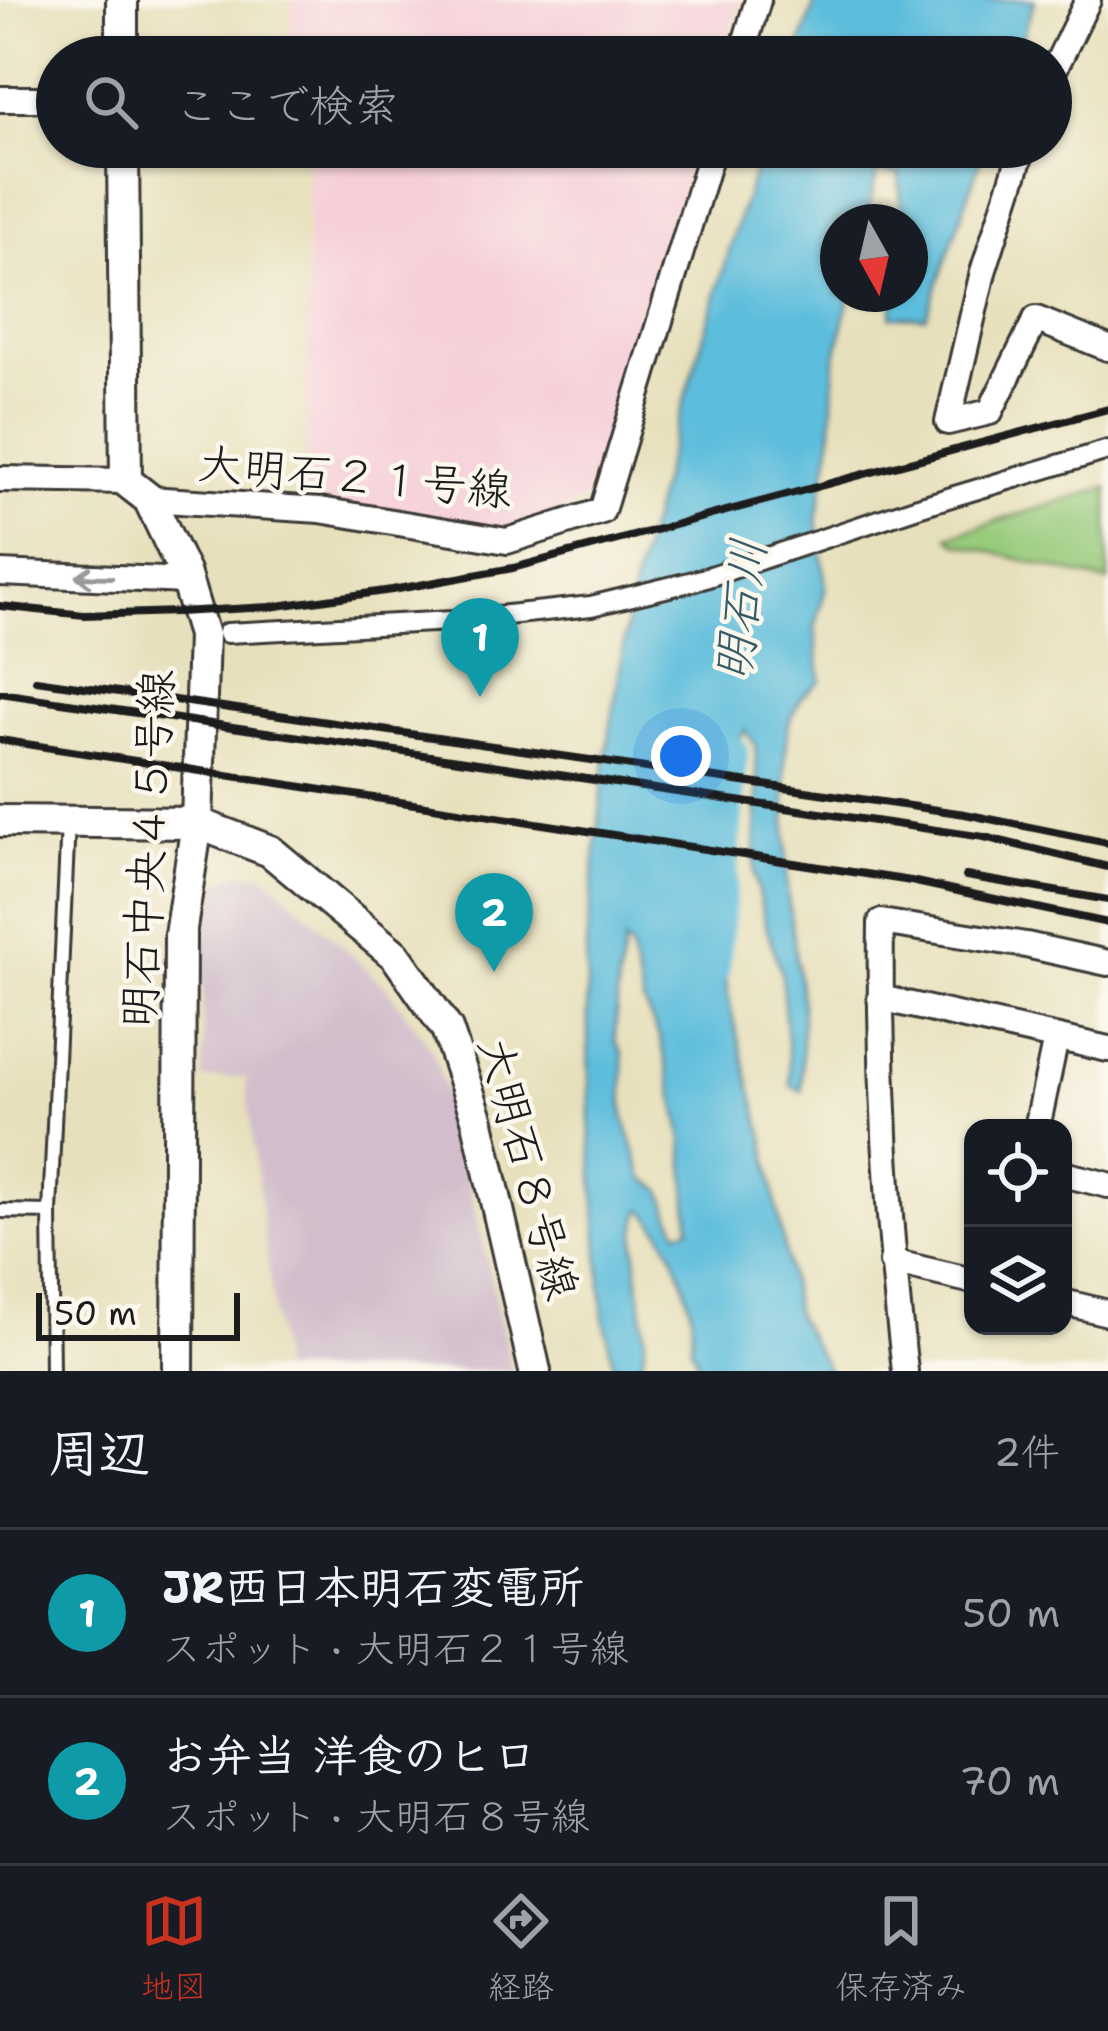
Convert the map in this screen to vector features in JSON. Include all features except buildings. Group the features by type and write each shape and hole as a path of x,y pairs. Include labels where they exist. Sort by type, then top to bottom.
{"street":[{"path":"122,0 122,36"},
{"path":"747,36 758,0"},
{"path":"1070,36 1088,0"},
{"path":"0,99 36,99"},
{"path":"0,478 137,490 124,168"},
{"name":"大明石２１号線","path":"137,490 320,510 507,541 602,511 707,168"},
{"path":"1016,168 983,272 948,422 989,412 1036,319 1108,348"},
{"path":"227,634 452,621 591,606 702,579 1108,450"},
{"name":"明石中央４５号線","path":"137,490 187,581 203,634 197,823 180,935 178,1371"},
{"path":"0,573 187,581"},
{"path":"0,821 197,823"},
{"name":"大明石８号線","path":"197,823 270,851 396,956 447,1029 477,1118 535,1371"},
{"path":"905,1371 884,1134 881,922 1108,963"},
{"path":"880,998 1108,1049"},
{"path":"1039,1119 1056,1038"},
{"path":"1072,1176 1108,1185"},
{"path":"892,1262 964,1279"},
{"path":"1072,1304 1108,1313"}],"lane":[{"path":"52,1371 50,1212 68,822"},
{"path":"0,1211 50,1212"}],"shaded area":[{"path":"291,0 741,0 730,36 290,36"},
{"path":"308,168 689,168 586,500 503,535 305,499"},
{"path":"239,873 265,875 389,990 433,1052 454,1118 512,1371 281,1371 245,1077 203,1079 203,904 216,883"}],"green space":[{"path":"1108,487 1108,582 956,543 949,536"}],"water":[{"path":"816,0 1035,0 1022,36 803,36"},
{"path":"756,168 978,168 928,311 928,204 900,204 899,174 877,172 870,204 820,204 820,312 846,312 835,361 831,445 817,519 826,587 815,628 821,680 801,698 789,723 785,756 787,890 802,1002 802,1091 791,1086 781,973 754,874 758,792 755,745 745,730 726,761 709,887 732,1015 765,1141 796,1316 829,1371 702,1371 690,1345 691,1312 680,1272 663,1235 642,1209 636,1237 644,1350 638,1371 614,1371 603,1312 590,1125 586,944 605,763 632,591","holes":["625,942 643,1002 660,1038 683,1141 690,1228 678,1232 661,1189 644,1178 624,1117 623,1055 615,1040"]},
{"path":"892,312 928,312 926,317 891,316"}],"waterway":[{"name":"明石川","path":"706,966 724,754"}],"railway":[{"path":"0,606 84,615 178,612 270,607 392,590 513,568 1108,409"},
{"path":"36,680 965,814 1108,843"},
{"path":"0,693 984,837 1108,867"},
{"path":"0,740 911,881 1108,923"},
{"path":"966,876 1108,900"}],"place":[{"name":"JR西日本明石変電所","path":"480,697"},
{"name":"お弁当 洋食のヒロ","path":"494,972"}]}
